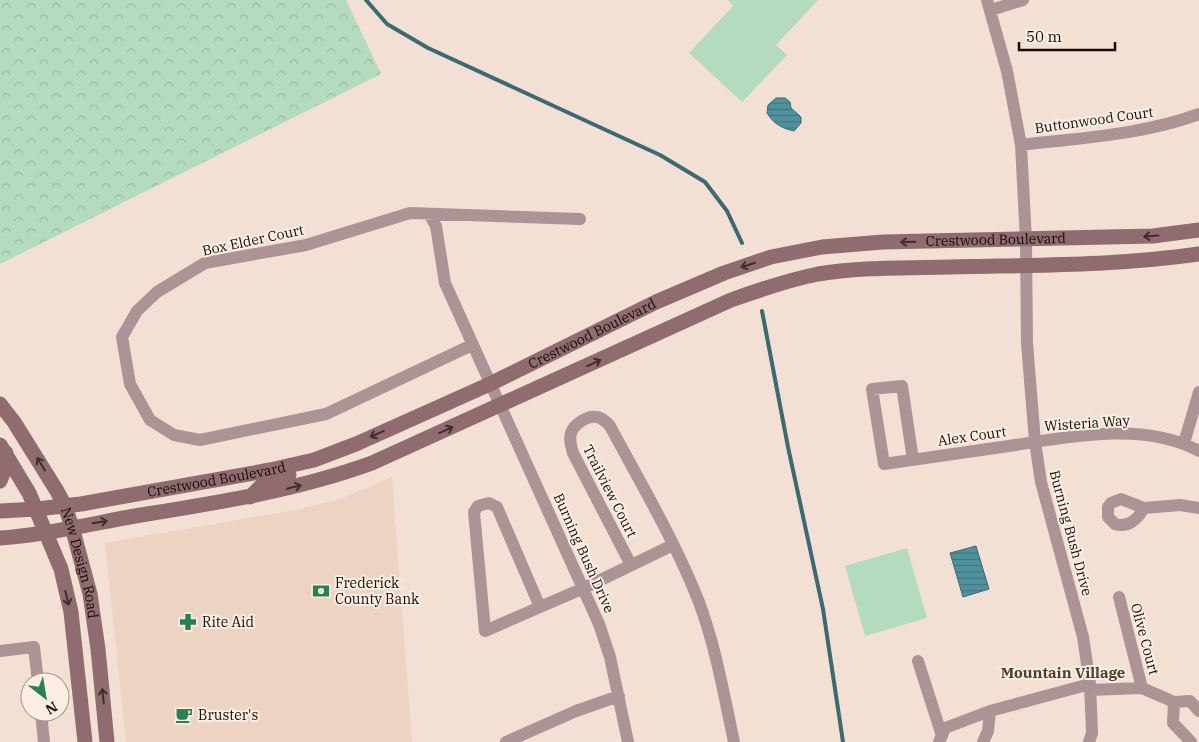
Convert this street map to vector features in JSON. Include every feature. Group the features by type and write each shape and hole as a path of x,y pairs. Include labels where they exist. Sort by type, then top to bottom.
{"main road":[{"name":"Crestwood Boulevard","path":"0,511 65,506 270,470 314,460 356,444 490,384 656,302 724,273 771,257 822,247 883,242 1153,236 1199,230"},
{"name":"Crestwood Boulevard","path":"0,538 30,536 72,527 250,497 335,477 372,464 730,300 770,286 818,274 879,268 1027,266 1161,260 1199,254"},
{"name":"New Design Road","path":"0,404 14,422 65,506 72,527 90,594 98,649 107,742"},
{"path":"250,497 265,482 301,471 356,444"},
{"path":"0,481 4,471 3,449"},
{"name":"New Design Road","path":"3,449 36,509 61,569 70,612 86,742"}],"street":[{"path":"989,5 1022,0"},
{"name":"Burning Bush Drive","path":"989,5 1007,71 1021,145 1027,266 1027,343 1035,442 1041,482 1084,637 1090,687 1092,733 1089,742"},
{"name":"Buttonwood Court","path":"1021,145 1148,130 1199,114"},
{"name":"Box Elder Court","path":"472,345 326,414 200,440 174,436 150,420 130,384 122,337 138,311 157,292 206,263 306,245 410,213 580,219"},
{"name":"Burning Bush Drive","path":"428,214 436,226 445,283 584,588 610,657 628,742"},
{"name":"Alex Court","path":"913,460 902,386 872,389 884,464 913,460 1035,442"},
{"path":"1184,443 1199,392"},
{"name":"Trailview Court","path":"631,565 573,453 570,442 571,433 575,426 589,417 596,416 604,419 610,426 673,545 699,603 720,669 734,742"},
{"name":"Wisteria Way","path":"1035,442 1133,433 1184,443 1199,450"},
{"path":"540,607 497,507 489,503 478,506 474,512 485,631 584,588 673,545"},
{"path":"1144,508 1180,505 1199,508"},
{"name":"Olive Court","path":"1119,597 1142,688"},
{"path":"0,651 34,647 37,672"},
{"path":"918,661 940,739"},
{"path":"940,739 945,728 990,711 1090,687 1142,688 1174,702 1190,701 1199,711"},
{"path":"506,742 576,711 619,696"},
{"path":"1174,702 1173,723 1191,742"},
{"path":"983,742 988,731 990,711"},
{"path":"42,722 44,742"}],"shaded area":[{"path":"392,477 412,742 126,742 105,543 295,510 340,499"}],"green space":[{"path":"0,0 346,0 381,74 0,264"},
{"path":"728,0 818,0 776,45 787,55 742,102 689,53 733,6"},
{"path":"907,548 927,618 865,636 845,566"}],"water":[{"path":"776,98 785,98 790,102 791,108 801,117 801,123 794,131 778,125 767,113 768,105"},
{"path":"976,546 989,589 963,597 950,553"}],"waterway":[{"path":"366,0 387,24 428,48 660,155 705,182 727,211 742,243"},
{"path":"762,311 788,447 823,609 843,742"}],"place":[{"name":"Frederick County Bank","path":"321,591"},
{"name":"Rite Aid","path":"188,622"},
{"name":"Bruster's","path":"184,715"}],"district":[{"name":"Mountain Village","path":"1063,673"}]}
